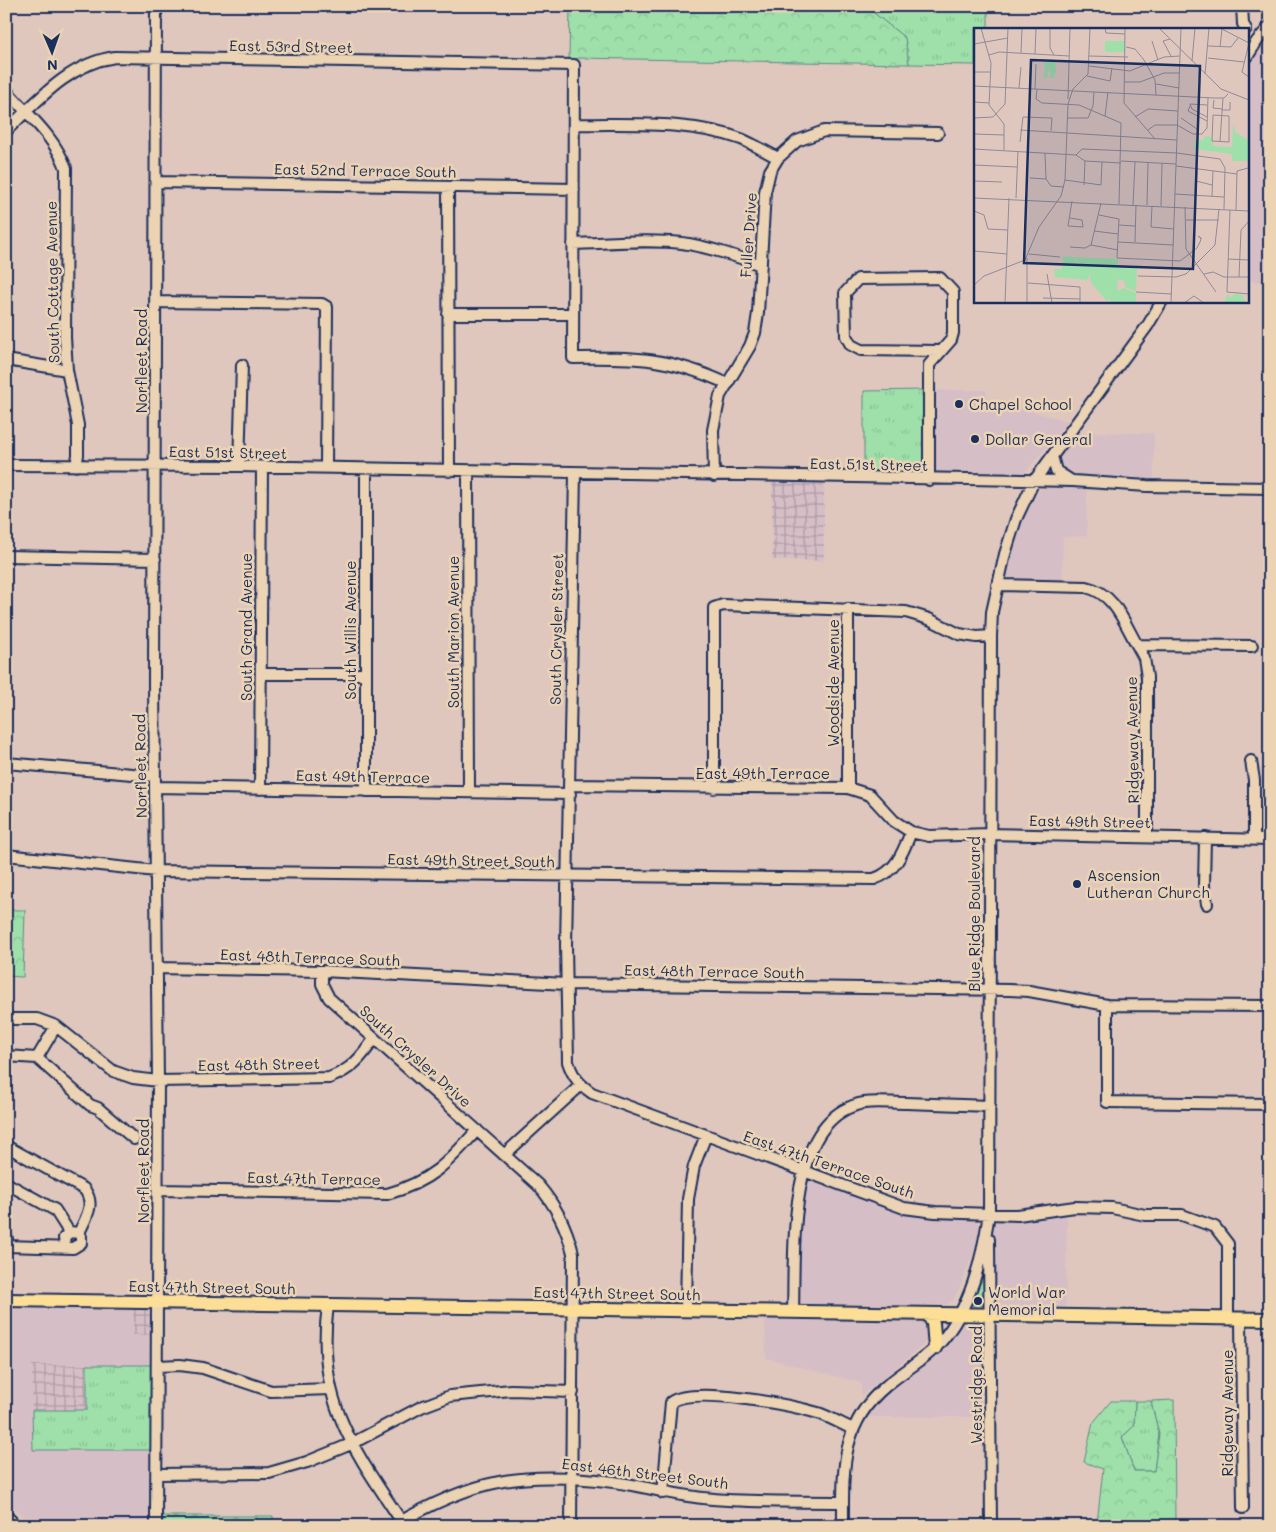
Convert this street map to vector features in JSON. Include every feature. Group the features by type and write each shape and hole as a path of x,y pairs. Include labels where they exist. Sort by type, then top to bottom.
{"main road":[{"name":"East 47th Street South","path":"6,1300 1270,1319"},
{"path":"928,1314 933,1324 935,1348"},
{"path":"6,1517 15,1526"}],"street":[{"name":"Norfleet Road","path":"156,6 155,781 158,1080 156,1526"},
{"path":"1242,6 1243,24 1246,28"},
{"path":"1248,55 1270,26"},
{"path":"1248,30 1257,41"},
{"name":"East 53rd Street","path":"6,131 74,70 86,64 115,57 574,65 574,124"},
{"name":"South Cottage Avenue","path":"6,90 48,135 60,152 66,168 67,370 78,425 76,466"},
{"path":"728,384 696,369 661,360 573,358 574,124 700,128 742,140 778,158"},
{"name":"Fuller Drive","path":"714,476 714,418 720,396 750,346 755,333 758,313 764,192 770,171 778,158 797,141 824,131 938,133"},
{"name":"East 52nd Terrace South","path":"156,182 574,189"},
{"path":"448,187 449,471"},
{"path":"573,244 650,242 683,244 720,251 761,265"},
{"path":"929,480 929,365 951,340 953,333 953,292 940,278 858,279 845,293 846,336 851,345 861,350 940,351"},
{"path":"156,302 322,304 327,307 326,468"},
{"name":"Blue Ridge Boulevard","path":"843,1526 844,1460 853,1429 865,1408 878,1393 915,1366 935,1348 951,1329 975,1279 983,1253 989,1214 991,636 997,585 1016,519 1034,481 1148,325 1161,302"},
{"path":"448,314 573,314"},
{"path":"6,360 67,370"},
{"path":"239,466 242,366"},
{"path":"1052,456 1058,473 1073,481"},
{"name":"East 51st Street","path":"6,464 262,466 575,474 1073,481 1147,486 1270,488"},
{"name":"South Grand Avenue","path":"260,789 262,466"},
{"name":"South Willis Avenue","path":"366,469 364,674 366,791"},
{"name":"South Marion Avenue","path":"468,471 468,792"},
{"name":"South Crysler Street","path":"575,474 571,588 570,790 566,984 568,1062 573,1075 581,1085"},
{"path":"6,556 155,559"},
{"name":"Ridgeway Avenue","path":"997,585 1086,587 1098,590 1110,600 1137,645 1144,658 1147,677 1147,837"},
{"path":"714,788 714,608 723,606 906,612 929,618 959,634 991,636"},
{"name":"Woodside Avenue","path":"848,609 848,788"},
{"path":"1137,645 1252,646"},
{"path":"261,674 364,674"},
{"path":"1251,761 1254,780 1254,839"},
{"name":"East 49th Terrace","path":"6,762 155,781 260,789 468,792 848,788 870,795 894,821 911,832"},
{"name":"East 49th Street","path":"911,832 929,836 989,834 1270,840"},
{"name":"East 49th Street South","path":"6,855 156,871 874,879 883,876 894,868 911,832"},
{"path":"1205,838 1204,886 1207,904"},
{"name":"East 48th Terrace South","path":"157,968 322,971 566,984 1029,991 1079,1002 1107,1005 1270,1006"},
{"name":"South Crysler Drive","path":"322,971 322,984 329,998 538,1185 562,1219 573,1252 571,1526"},
{"path":"1107,1005 1107,1102 1270,1104"},
{"path":"6,1019 37,1019 56,1026 37,1058"},
{"name":"East 48th Street","path":"56,1026 113,1071 133,1078 158,1080 329,1078 343,1073 355,1064 374,1039"},
{"path":"6,1056 37,1058 90,1105 98,1108 134,1139"},
{"path":"504,1155 581,1085"},
{"name":"East 47th Terrace South","path":"581,1085 592,1093 904,1208 935,1212 1018,1215 1075,1208 1112,1208 1145,1215 1182,1215 1215,1228 1228,1244 1228,1318"},
{"path":"794,1312 796,1206 804,1172 812,1150 824,1128 836,1115 852,1106 874,1102 990,1106"},
{"name":"East 47th Terrace","path":"158,1190 387,1194 410,1188 435,1174 450,1161 477,1130"},
{"path":"686,1310 688,1199 694,1166 706,1136"},
{"path":"6,1146 84,1189 90,1197 90,1207 74,1232 64,1238 65,1246"},
{"path":"6,1183 55,1210 82,1240 78,1246 72,1248 65,1246 7,1246 6,1234"},
{"name":"Westridge Road","path":"989,1214 991,1526"},
{"path":"328,1305 325,1346 331,1389 351,1444 400,1524"},
{"name":"Ridgeway Avenue","path":"1242,1318 1242,1508"},
{"path":"158,1366 180,1365 203,1368 271,1391 331,1389"},
{"path":"156,1474 269,1472 307,1462 351,1444 421,1407 450,1396 472,1392 511,1390 573,1392"},
{"path":"663,1493 671,1402 678,1397 717,1397 774,1402 819,1414 853,1429"},
{"name":"East 46th Street South","path":"400,1524 442,1499 485,1484 528,1477 572,1478 615,1482 663,1493 705,1498 843,1502"}],"shaded area":[{"path":"1270,35 1270,282 1248,281 1248,68"},
{"path":"934,390 986,390 987,399 1068,421 1024,474 937,475 934,470"},
{"path":"1077,432 1154,433 1154,482 1072,476 1061,471 1057,459 1059,454"},
{"path":"772,481 824,482 824,561 772,560"},
{"path":"1052,486 1087,487 1087,536 1063,537 1062,582 1008,580 1006,571 1024,516 1039,490"},
{"path":"810,1181 906,1214 977,1220 980,1229 973,1255 955,1298 946,1305 799,1304 799,1212 806,1183"},
{"path":"1067,1212 1066,1309 1006,1306 995,1301 992,1257 994,1223 998,1219"},
{"path":"6,1304 133,1307 133,1335 152,1335 152,1365 33,1365 32,1410 33,1450 152,1450 152,1526 34,1526 6,1500"},
{"path":"133,1307 149,1310 152,1335 133,1335"},
{"path":"765,1319 922,1321 929,1325 930,1337 921,1347 861,1396 861,1383 766,1358"},
{"path":"965,1322 978,1322 984,1333 985,1417 864,1417 891,1387 915,1372 937,1354"},
{"path":"32,1365 87,1365 87,1410 32,1410"}],"green space":[{"path":"570,6 847,6 869,9 905,38 909,64 578,58 569,61"},
{"path":"847,6 988,6 988,28 974,28 974,65 909,64 905,38 869,9"},
{"path":"924,390 924,473 864,474 864,391"},
{"path":"6,910 25,910 23,977 6,976"},
{"path":"984,1276 987,1276 987,1305 973,1306 972,1300"},
{"path":"87,1365 152,1365 152,1450 33,1450 32,1410 87,1410"},
{"path":"1174,1400 1175,1525 1097,1524 1103,1469 1084,1462 1093,1423 1111,1401 1135,1401 1134,1426 1122,1437 1134,1471 1154,1471 1159,1434 1151,1401"},
{"path":"1135,1401 1151,1401 1159,1434 1154,1471 1134,1471 1122,1437 1134,1426"},
{"path":"161,1516 273,1516 273,1526 161,1526"}],"place":[{"name":"Chapel School","path":"959,404"},
{"name":"Dollar General","path":"975,439"},
{"name":"Ascension Lutheran Church","path":"1077,884"},
{"name":"World War Memorial","path":"978,1301"}]}
